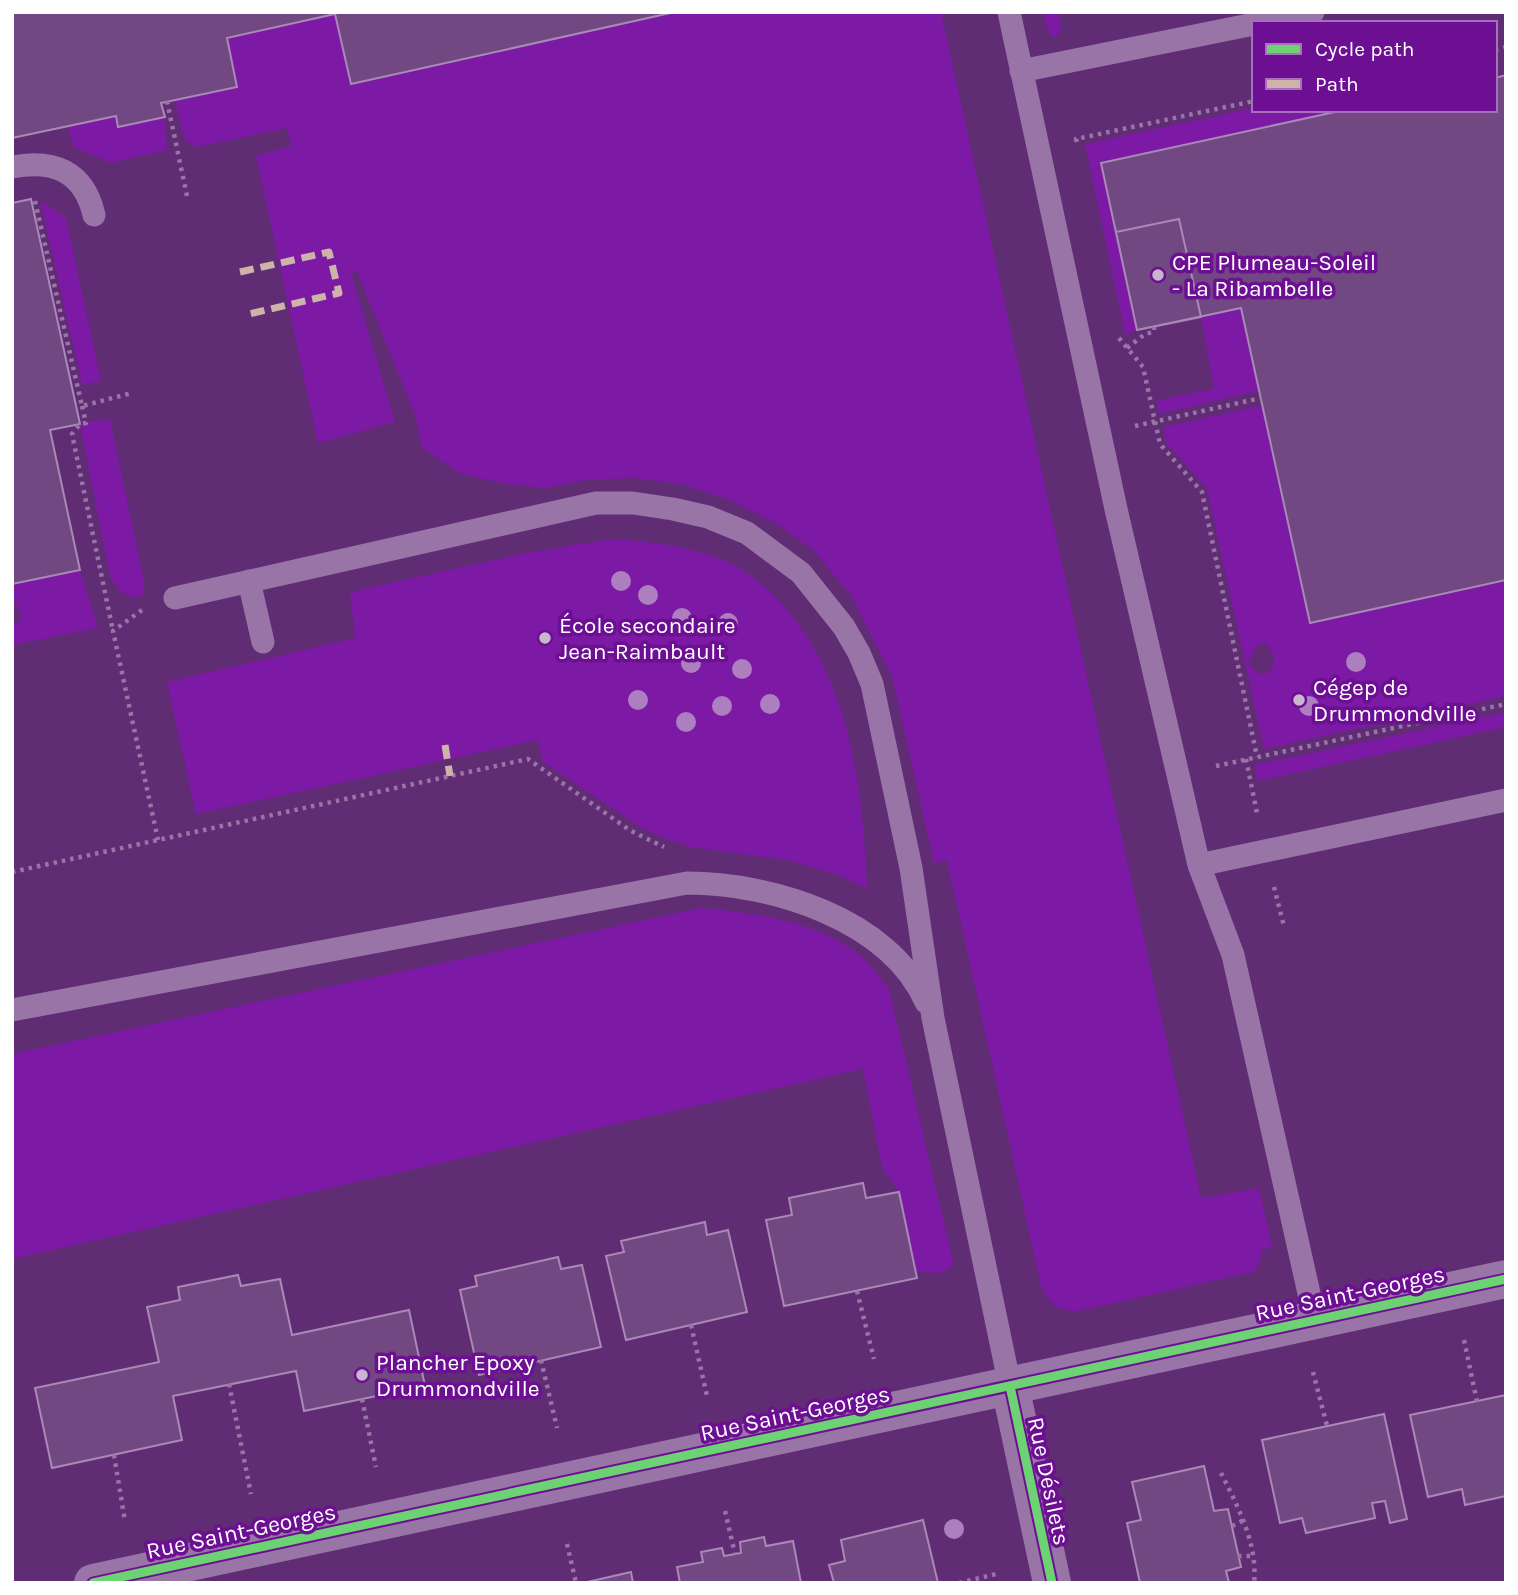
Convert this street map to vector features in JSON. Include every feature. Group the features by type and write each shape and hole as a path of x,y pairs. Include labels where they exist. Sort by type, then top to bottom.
{"street":[{"name":"Rue Saint-Georges","path":"93,1583 1506,1279"},
{"name":"Rue Désilets","path":"1010,1387 1052,1583"}],"lane":[{"path":"1009,12 1116,509 1199,865 1233,955 1315,1320"},
{"path":"1270,21 1313,12"},
{"path":"1021,71 1252,24"},
{"path":"12,167 36,162 49,164 78,180 91,200 94,215"},
{"path":"175,598 596,503 633,503 708,517 747,533 801,573 825,601 859,653 872,684 911,868 933,1018 1010,1387"},
{"path":"249,581 262,642"},
{"path":"1199,865 1506,800"},
{"path":"12,1010 687,883 715,883 792,899 853,926 908,972 933,1018"}],"path":[{"path":"167,101 187,196"},
{"path":"1079,152 1076,139 1252,101"},
{"path":"33,191 86,423 80,424 72,434 158,840"},
{"path":"1128,348 1145,334 1154,332 1154,327"},
{"path":"1118,336 1143,367 1160,444 1202,492 1256,757"},
{"path":"82,406 132,393"},
{"path":"1155,421 1261,398"},
{"path":"113,631 148,607"},
{"path":"1223,764 1506,705"},
{"path":"12,872 528,759 631,831 671,849"},
{"path":"1246,759 1250,783"},
{"path":"857,1291 874,1359"},
{"path":"691,1325 708,1396"},
{"path":"1464,1340 1477,1402"},
{"path":"541,1360 557,1428"},
{"path":"1313,1372 1327,1426"},
{"path":"229,1384 251,1494"},
{"path":"362,1399 376,1467"},
{"path":"114,1455 125,1521"},
{"path":"1222,1473 1244,1520 1253,1556 1254,1583"},
{"path":"724,1511 735,1554"},
{"path":"1232,1526 1244,1520"},
{"path":"567,1544 576,1583"},
{"path":"1238,1556 1253,1556"},
{"path":"959,1583 996,1574"}],"shaded area":[{"path":"675,12 941,12 1201,1198 1259,1188 1272,1247 1262,1250 1260,1264 1253,1272 1078,1311 1059,1308 1051,1302 1041,1286 947,860 934,863 892,676 850,594 812,549 777,524 725,498 681,484 634,478 586,480 546,488 507,484 461,474 422,448 416,417 357,272 351,273 395,422 318,443 256,156 291,146 287,128 196,147 184,139 175,100 227,38 335,14 351,84"},
{"path":"1043,12 1058,12 1061,29 1059,35 1054,37 1048,32"},
{"path":"1252,108 1252,112 1335,112 1102,163 1137,330 1125,335 1085,144"},
{"path":"116,116 118,127 165,117 167,150 111,163 73,147 68,126"},
{"path":"40,200 66,218 101,381 82,385"},
{"path":"1241,308 1259,391 1159,414 1157,400 1214,389 1201,317"},
{"path":"1262,405 1310,623 1506,580 1506,696 1264,749 1207,489 1165,441 1164,427","holes":["1259,643 1266,643 1274,657 1272,669 1266,674 1258,673 1248,662"]},
{"path":"110,419 144,582 144,594 133,598 121,592 110,577 80,424"},
{"path":"611,539 668,545 725,561 758,581 788,611 812,645 831,682 844,722 861,805 867,889 838,875 787,860 691,847 645,830 543,762 538,740 196,814 167,682 355,638 350,593 359,590 521,554"},
{"path":"80,570 98,628 12,645 12,623 21,621 17,603 12,604 12,584"},
{"path":"1506,712 1506,727 1258,781 1254,765"},
{"path":"701,908 766,916 829,936 865,960 889,989 954,1265 941,1273 916,1272 899,1192 882,1167 863,1069 12,1259 12,1054"}],"building":[{"path":"12,12 675,12 351,84 335,14 227,38 237,87 161,103 165,117 118,127 116,116 12,138"},
{"path":"1506,75 1506,580 1310,623 1241,308 1137,330 1101,163 1335,112 1497,112 1497,77"},
{"path":"31,199 80,424 50,430 80,570 12,584 12,203"},
{"name":"CPE Plumeau-Soleil - La Ribambelle","path":"1179,219 1201,317 1137,330 1116,232"},
{"path":"863,1183 866,1198 899,1192 917,1278 784,1306 766,1220 792,1215 789,1198"},
{"path":"705,1222 707,1235 728,1230 747,1312 626,1340 606,1256 624,1252 621,1241"},
{"path":"558,1257 561,1269 582,1265 601,1347 479,1375 460,1290 477,1286 475,1276"},
{"path":"238,1275 241,1286 280,1279 292,1335 409,1310 425,1386 304,1411 296,1371 173,1396 182,1440 52,1468 35,1388 159,1362 147,1307 180,1300 178,1287"},
{"path":"1506,1395 1506,1496 1465,1505 1462,1489 1428,1497 1410,1415"},
{"path":"1384,1414 1407,1519 1390,1523 1385,1501 1372,1503 1375,1518 1306,1533 1302,1518 1280,1523 1262,1440"},
{"path":"1204,1466 1214,1511 1228,1509 1241,1567 1226,1571 1229,1583 1140,1583 1127,1523 1141,1520 1132,1482"},
{"path":"923,1520 938,1583 834,1583 829,1565 845,1561 841,1540"},
{"path":"764,1537 766,1546 793,1541 801,1583 680,1583 677,1567 703,1562 701,1552 722,1548 724,1556 741,1553 740,1542"},
{"path":"631,1572 633,1583 583,1583"}],"marked path":[{"path":"240,272 329,252 339,293 249,314"},
{"path":"445,745 450,776"}],"cycle path":[{"path":"93,1583 1506,1279"},
{"path":"1010,1386 1052,1583"}],"place":[{"name":"CPE Plumeau-Soleil - La Ribambelle","path":"1158,275"},
{"name":"École secondaire Jean-Raimbault","path":"545,638"},
{"name":"Cégep de Drummondville","path":"1299,700"},
{"name":"Plancher Epoxy Drummondville","path":"362,1375"}]}
